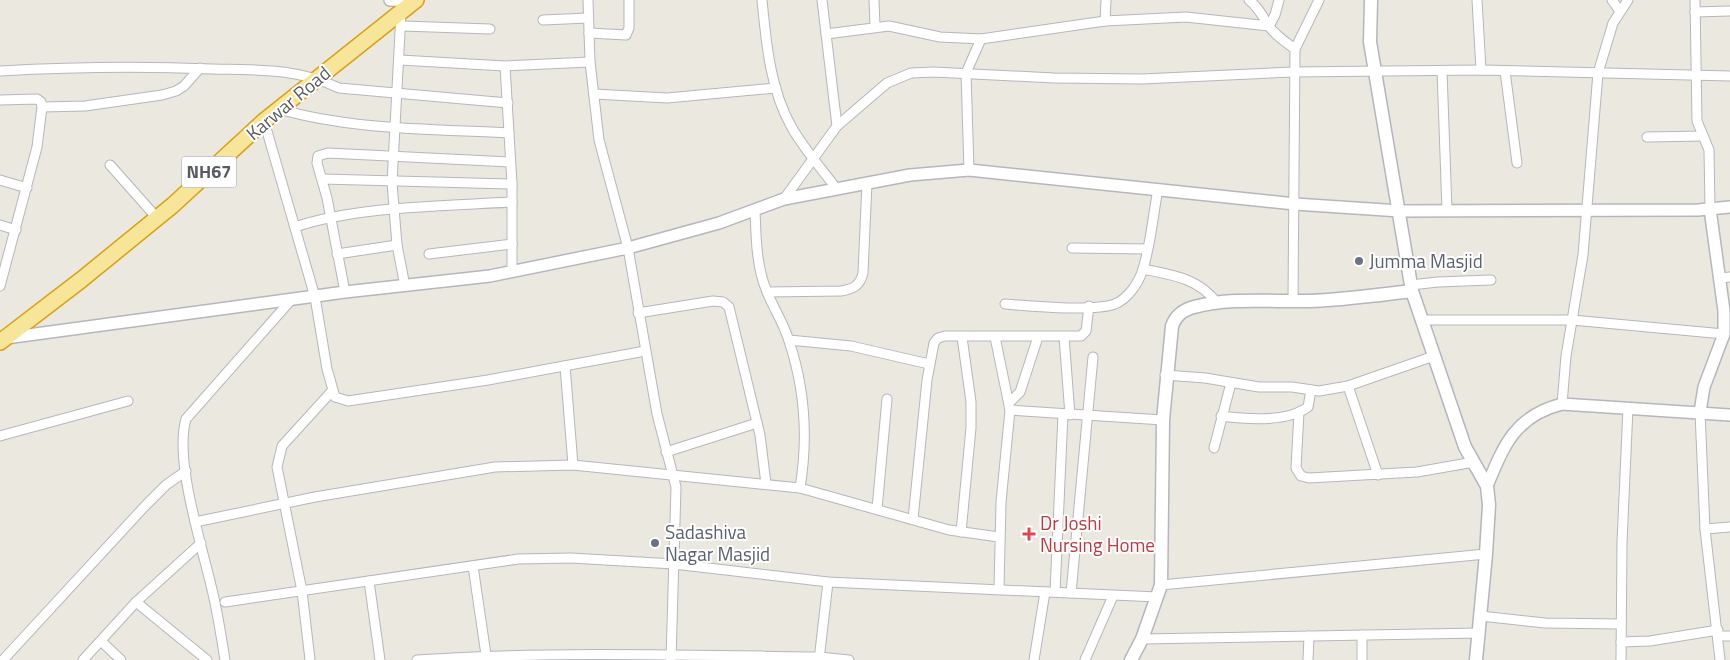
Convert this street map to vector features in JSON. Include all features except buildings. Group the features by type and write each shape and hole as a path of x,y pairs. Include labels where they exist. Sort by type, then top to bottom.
{"highway":[{"name":"Karwar Road","path":"1,339 81,280 157,218 279,109 318,78 402,19 416,0"}],"main road":[{"path":"1371,0 1370,42 1412,288 1466,448 1487,486 1489,505 1486,554 1476,660"},
{"path":"1131,660 1142,639 1159,591 1163,420 1166,375 1172,326 1175,318 1182,311 1218,303 1334,300 1412,288"}],"street":[{"path":"390,0 416,0"},
{"path":"588,0 590,62 599,140 628,248 644,351 673,476 677,504 671,657"},
{"path":"589,33 626,35 629,28 630,0"},
{"path":"762,0 776,88 792,127 836,188"},
{"path":"822,0 837,126"},
{"path":"874,0 875,27"},
{"path":"1105,21 1106,0"},
{"path":"1249,0 1256,5 1268,26 1282,40 1295,49"},
{"path":"1268,26 1275,15 1279,0"},
{"path":"1293,301 1295,204 1293,72 1295,49 1319,0"},
{"path":"1477,0 1480,70"},
{"path":"1612,0 1620,11"},
{"path":"1562,404 1572,320 1584,255 1598,73 1613,22 1628,0"},
{"path":"1695,0 1697,121 1709,150 1710,209 1725,278 1724,334 1704,387 1700,412 1705,529 1720,660"},
{"path":"1695,12 1730,11"},
{"path":"826,34 889,26 940,37 981,39 1105,21 1186,17 1268,26"},
{"path":"543,20 588,18"},
{"path":"405,286 396,246 392,210 394,126 402,19 490,30"},
{"path":"968,170 966,73 981,39"},
{"path":"400,60 505,66 590,62"},
{"path":"505,66 512,184 512,271"},
{"path":"0,71 72,67 200,68 288,72 318,78 339,88 508,103"},
{"path":"42,107 85,106 169,93 184,86 200,68"},
{"path":"1442,70 1447,210"},
{"path":"784,199 837,126 896,78 911,73 1142,79 1293,72 1442,70 1730,76"},
{"path":"1505,71 1517,163"},
{"path":"594,94 667,98 776,88"},
{"path":"0,100 37,99 41,102 42,107 37,147 16,230 1,275 0,286"},
{"path":"279,109 303,116 394,126 509,133"},
{"path":"264,121 315,297 332,391 335,397 348,401 488,380 644,351"},
{"path":"1647,137 1703,136"},
{"path":"345,292 317,159 321,154 510,162"},
{"path":"110,166 157,218"},
{"path":"1,339 512,271 628,248 719,223 784,199 910,175 968,170 1295,204 1400,211 1710,209 1730,206"},
{"path":"322,179 512,184"},
{"path":"0,180 27,188"},
{"path":"766,292 841,291 853,289 858,284 862,273 867,183"},
{"path":"1005,304 1089,306 1115,304 1124,298 1134,288 1143,269 1158,190"},
{"path":"295,226 330,218 392,210 512,202"},
{"path":"755,210 759,268 766,292 789,340 803,408 805,458 800,488"},
{"path":"0,225 16,230"},
{"path":"429,254 512,244"},
{"path":"337,254 396,246"},
{"path":"1072,248 1147,249"},
{"path":"1143,269 1192,280 1210,293 1218,303"},
{"path":"1412,288 1438,282 1491,280"},
{"path":"225,660 216,604 186,471 183,429 186,419 291,300"},
{"path":"638,313 713,301 723,302 729,307 758,423 766,484"},
{"path":"913,519 929,364 938,338 945,336 1064,337 1084,334 1089,306"},
{"path":"1422,320 1572,320 1724,334"},
{"path":"961,532 972,402 962,337"},
{"path":"995,337 1010,407 999,538 999,588"},
{"path":"1010,407 1020,392 1038,337"},
{"path":"1055,592 1066,415 1064,337"},
{"path":"789,340 851,346 929,364"},
{"path":"1166,375 1259,387 1292,387 1311,390 1348,386 1434,356"},
{"path":"1070,593 1093,357"},
{"path":"564,366 573,465"},
{"path":"1214,448 1220,416 1231,383"},
{"path":"1348,386 1378,475"},
{"path":"1220,416 1259,419 1300,412 1308,407 1311,390"},
{"path":"310,660 302,591 277,467 278,455 282,446 332,391"},
{"path":"877,509 887,399"},
{"path":"0,436 128,401"},
{"path":"1487,486 1507,442 1518,428 1545,409 1562,404 1730,415"},
{"path":"1010,407 1066,415 1163,420"},
{"path":"1621,660 1622,542 1628,408"},
{"path":"1300,412 1296,468 1301,476 1309,478 1417,472 1474,462"},
{"path":"666,452 758,423"},
{"path":"196,522 283,503 495,467 573,465 800,488 961,532 999,538"},
{"path":"3,660 145,506 166,485 186,471"},
{"path":"1705,529 1730,527"},
{"path":"83,660 136,602 201,543"},
{"path":"225,602 518,559 571,558 674,564 828,582 999,588 1112,596 1486,554"},
{"path":"473,566 486,655"},
{"path":"369,581 380,660"},
{"path":"819,658 828,582"},
{"path":"1034,660 1045,592"},
{"path":"1085,660 1112,596"},
{"path":"136,602 207,660"},
{"path":"1481,616 1545,623 1621,624"},
{"path":"1142,639 1479,633"},
{"path":"1621,642 1718,633 1730,636"},
{"path":"1362,635 1362,660"},
{"path":"1308,660 1309,636"},
{"path":"101,641 121,660"},
{"path":"417,660 486,655 534,657 819,658 849,660"}],"place":[{"name":"Jumma Masjid","path":"1359,261"},
{"name":"Dr Joshi Nursing Home","path":"1029,534"},
{"name":"Sadashiva Nagar Masjid","path":"655,543"}]}
